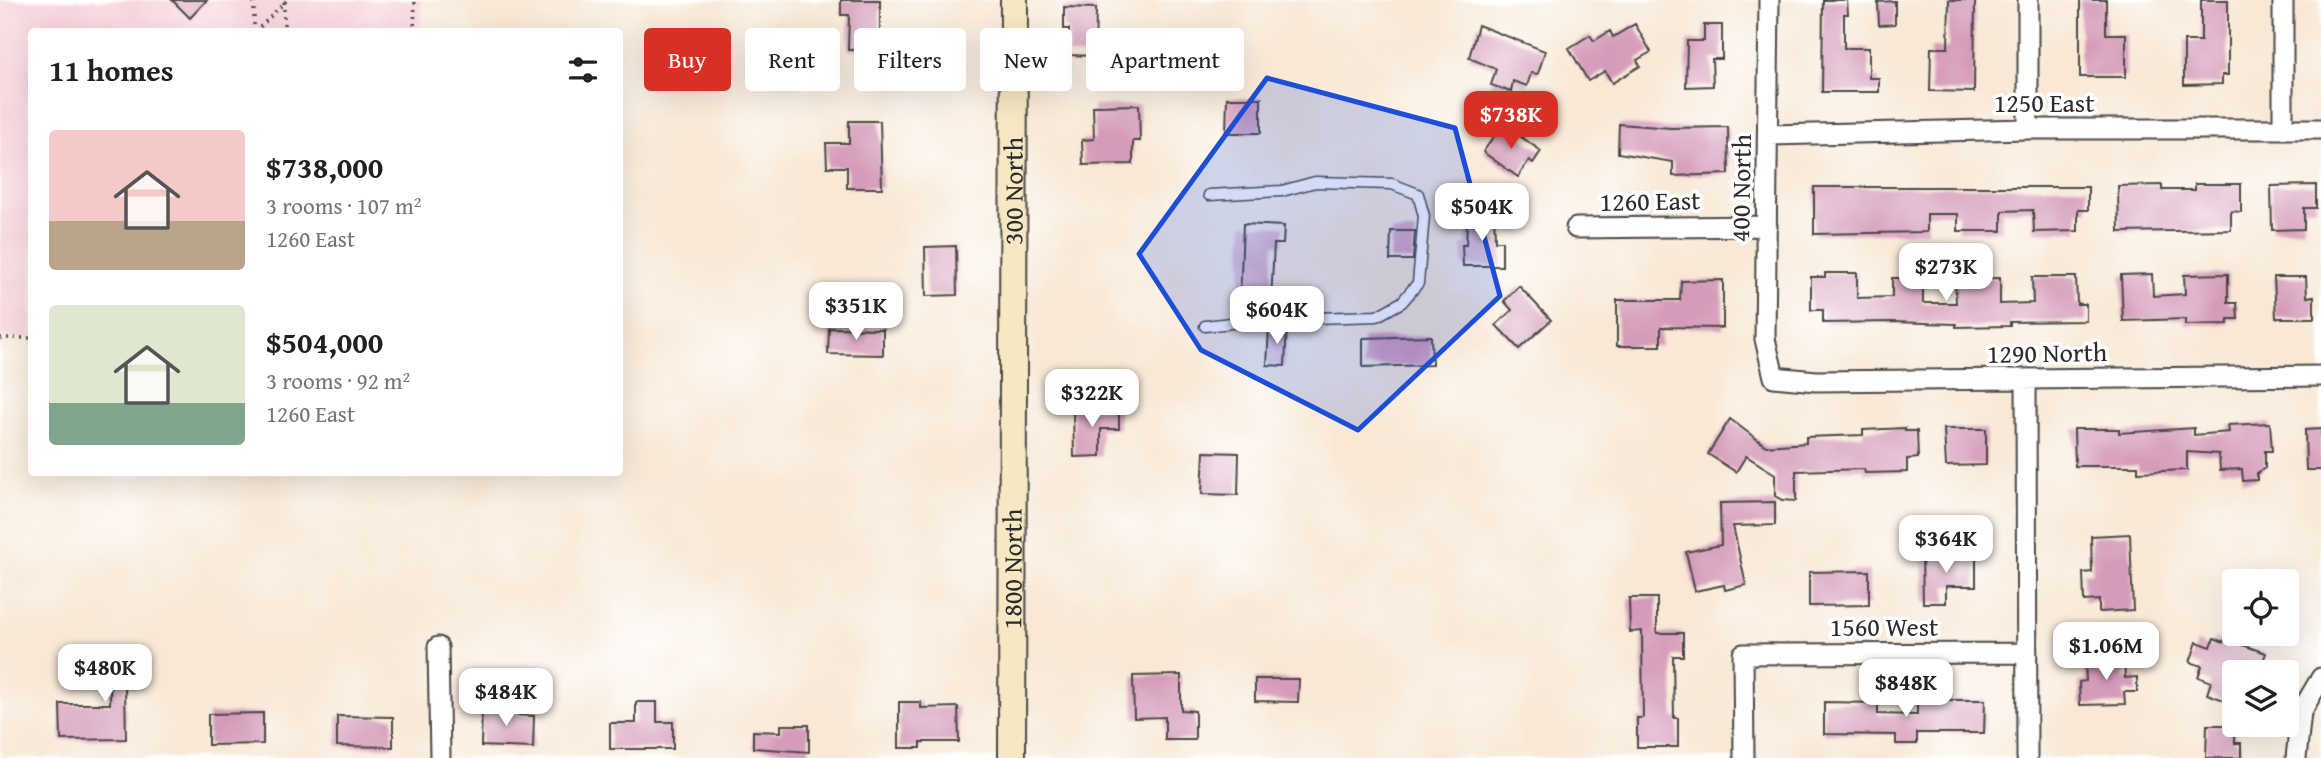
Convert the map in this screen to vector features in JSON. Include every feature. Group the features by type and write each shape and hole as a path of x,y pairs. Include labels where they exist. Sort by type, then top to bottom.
{"street":[{"name":"300 North","path":"1014,0 1015,380"},
{"name":"400 North","path":"1769,0 1766,339 1774,377"},
{"path":"2028,0 2028,128"},
{"path":"2283,0 2283,129"},
{"name":"1250 East","path":"1768,135 2028,128 2321,129"},
{"name":"1260 East","path":"1576,229 1767,226"},
{"name":"1290 North","path":"1774,377 1816,381 2321,376"},
{"path":"2026,379 2027,758"},
{"name":"1800 North","path":"1012,758 1015,380"},
{"path":"438,647 440,758"},
{"name":"1560 West","path":"1744,758 1743,654 2026,653"},
{"path":"2296,758 2301,712 2320,679"}],"lane":[{"path":"1205,326 1257,320 1377,316 1402,302 1418,283 1424,216 1418,194 1392,184 1315,182 1282,191 1209,195"}],"path":[{"path":"254,0 255,28"},
{"path":"414,28 415,0"},
{"path":"259,28 285,1"},
{"path":"284,28 285,1"},
{"path":"0,338 28,338"}],"highlighted area":[{"path":"1267,78 1455,128 1500,296 1358,430 1201,350 1139,254"}],"shaded area":[{"path":"0,0 421,0 421,28 28,28 28,338 0,338"}],"building":[{"path":"172,0 207,0 190,18"},
{"path":"841,0 880,0 880,28 854,28 854,50 848,50 849,15 841,15"},
{"path":"1823,0 1847,0 1848,14 1844,14 1844,48 1869,48 1869,78 1879,78 1879,92 1822,92"},
{"path":"1949,0 1975,0 1974,92 1930,91 1931,48 1948,48"},
{"path":"2080,0 2106,0 2106,34 2126,34 2126,77 2080,77"},
{"path":"2201,0 2228,0 2228,75 2222,75 2222,84 2184,85 2184,41 2201,41"},
{"path":"1895,1 1895,24 1879,25 1878,2"},
{"path":"1064,7 1096,8 1096,28 1086,28 1086,56 1072,55 1072,28 1064,28"},
{"path":"1635,24 1651,52 1637,60 1640,66 1612,83 1605,71 1588,81 1569,48 1590,35 1594,41 1610,31 1613,37"},
{"path":"1478,25 1545,51 1538,74 1531,73 1527,86 1513,81 1511,92 1491,85 1496,69 1469,58"},
{"path":"1704,25 1722,25 1722,59 1712,59 1713,86 1686,87 1687,41 1704,41"},
{"path":"1227,98 1261,98 1261,133 1226,133"},
{"path":"1139,105 1140,141 1133,141 1133,164 1083,165 1082,140 1094,139 1093,106"},
{"path":"849,121 880,121 882,188 847,188 847,167 827,167 826,143 849,143"},
{"path":"1503,124 1541,151 1533,163 1529,160 1518,177 1483,152"},
{"path":"1619,124 1671,128 1728,127 1729,174 1673,176 1673,162 1618,153"},
{"path":"2195,184 2241,184 2241,212 2231,211 2231,230 2119,232 2118,186 2162,185 2162,190 2195,190"},
{"path":"2316,185 2316,208 2304,208 2304,229 2272,230 2271,186"},
{"path":"1814,187 2088,187 2088,210 2078,210 2078,231 2034,232 2033,210 2002,211 2002,231 1958,231 1958,214 1927,214 1927,232 1814,234"},
{"path":"1476,211 1494,211 1495,241 1502,241 1502,266 1463,266 1462,245 1466,245 1467,224 1476,224"},
{"path":"1243,224 1284,226 1283,244 1274,244 1271,301 1240,300"},
{"path":"1391,231 1415,231 1413,260 1390,260"},
{"path":"956,246 957,295 926,296 925,247"},
{"path":"1825,273 1857,273 1857,298 1892,297 1892,278 1923,278 1923,303 1956,303 1955,279 2000,278 2000,304 2033,303 2032,277 2076,277 2077,304 2086,304 2086,321 2010,322 2010,326 1956,327 1956,324 1892,322 1823,323 1823,310 1811,310 1811,277 1825,277"},
{"path":"2152,274 2153,296 2185,294 2184,275 2228,274 2228,303 2237,303 2238,319 2228,319 2228,324 2185,325 2185,319 2123,321 2121,275"},
{"path":"2274,277 2306,277 2307,297 2314,296 2314,318 2276,318"},
{"path":"1723,280 1723,328 1661,327 1661,346 1617,346 1617,300 1680,300 1681,281"},
{"path":"1519,286 1551,320 1519,349 1496,325 1512,310 1504,301"},
{"path":"1287,326 1285,366 1267,365 1269,327"},
{"path":"829,328 883,329 883,355 828,354"},
{"path":"1431,336 1432,365 1363,367 1363,338"},
{"path":"1119,408 1119,429 1101,429 1101,456 1074,457 1073,409"},
{"path":"1730,419 1766,446 1806,443 1806,437 1863,435 1863,430 1905,428 1905,431 1917,431 1918,458 1907,459 1907,472 1865,473 1864,469 1796,471 1796,501 1782,500 1775,496 1775,474 1746,456 1736,472 1708,454"},
{"path":"2270,423 2272,451 2265,451 2265,468 2257,473 2257,480 2243,481 2242,469 2220,470 2219,454 2187,452 2187,470 2138,472 2138,466 2075,466 2074,429 2119,429 2119,433 2194,428 2194,435 2229,432 2228,425"},
{"path":"1944,429 1986,429 1986,465 1946,466"},
{"path":"2321,429 2321,470 2306,470 2305,430"},
{"path":"1204,452 1239,453 1238,495 1202,494"},
{"path":"1775,502 1775,525 1733,526 1746,585 1725,590 1724,585 1695,591 1686,552 1721,545 1720,503"},
{"path":"2130,534 2133,610 2099,612 2099,600 2084,601 2083,573 2092,572 2091,536"},
{"path":"1976,554 1976,586 1946,586 1946,603 1923,603 1922,555"},
{"path":"1869,571 1869,605 1809,606 1809,572"},
{"path":"1629,598 1657,598 1657,633 1683,633 1683,656 1673,656 1674,718 1678,718 1678,747 1637,747 1637,718 1643,718 1642,631 1630,632"},
{"path":"2214,638 2222,641 2222,646 2246,646 2266,653 2263,660 2222,660 2222,699 2207,694 2211,682 2198,677 2202,666 2190,662 2197,642 2211,647"},
{"path":"111,651 141,651 141,688 125,687 126,739 61,740 60,704 110,704"},
{"path":"2124,656 2125,678 2137,677 2137,692 2124,692 2125,704 2080,705 2079,682 2086,681 2085,657"},
{"path":"1181,675 1181,710 1195,711 1195,740 1165,740 1165,717 1134,718 1133,676"},
{"path":"1255,679 1299,679 1298,702 1255,701"},
{"path":"1917,700 1985,700 1984,733 1917,733 1917,744 1896,744 1896,735 1824,734 1824,702 1878,703 1878,714 1917,715"},
{"path":"636,702 657,702 657,722 673,722 673,749 610,749 610,723 636,723"},
{"path":"899,702 921,702 921,708 958,707 959,742 921,742 921,748 899,748"},
{"path":"482,706 520,708 519,715 534,716 533,748 481,746"},
{"path":"263,713 263,744 208,745 208,714"},
{"path":"337,716 393,717 393,747 337,746"},
{"path":"781,725 809,725 809,752 753,748 753,731 781,732"},
{"path":"2207,725 2222,725 2222,737 2235,737 2235,743 2241,743 2241,758 2206,758"}]}
